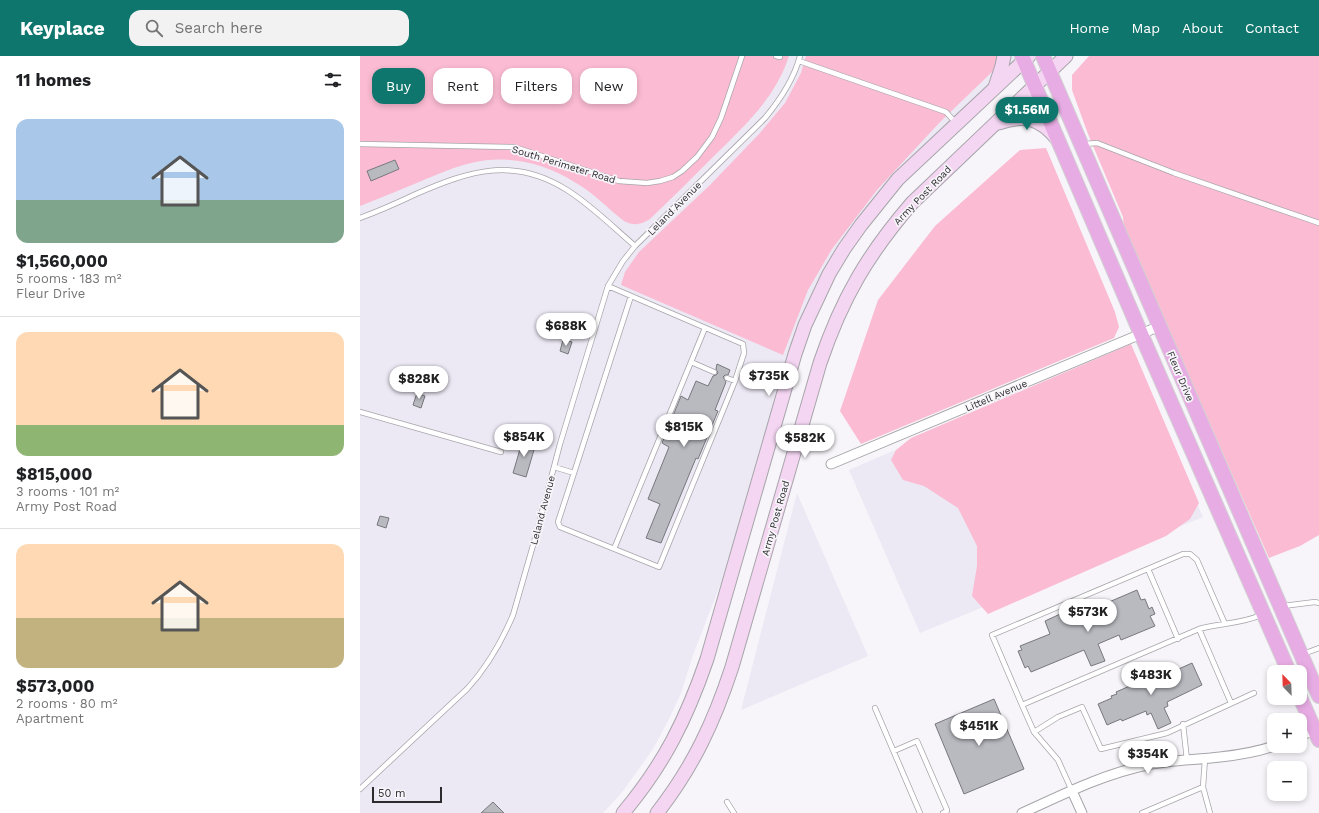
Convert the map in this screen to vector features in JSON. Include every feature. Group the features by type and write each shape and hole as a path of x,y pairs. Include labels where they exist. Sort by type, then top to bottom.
{"main road":[{"path":"994,90 1004,56"},
{"name":"Fleur Drive","path":"1043,56 1319,696"},
{"name":"Army Post Road","path":"658,813 695,757 721,702 820,363 842,305 856,278 872,252 912,203 1066,56"},
{"path":"623,813 638,795 663,758 695,696 795,354 816,300 829,274 861,225 898,179 994,90 1025,58"},
{"name":"Fleur Drive","path":"1025,58 1058,141 1286,665"},
{"path":"995,124 1016,118 1033,120 1044,126 1058,141"},
{"path":"1263,614 1280,606"},
{"path":"1304,705 1317,732"}],"street":[{"name":"Littell Avenue","path":"832,464 1160,326"},
{"path":"1307,734 1317,732"},
{"path":"1022,813 1122,771 1147,765 1244,754 1267,748"},
{"path":"1072,791 1082,813"}],"lane":[{"name":"South Perimeter Road","path":"360,144 514,147 619,182 647,183 660,181 673,177 682,171 698,157 712,137 721,118 742,56"},
{"name":"Leland Avenue","path":"360,789 467,689 479,676 499,646 513,615 554,467 608,286 623,261 635,246 765,118 783,94 800,56"},
{"path":"799,61 946,112 957,124"},
{"path":"1082,145 1097,143 1174,173 1319,223"},
{"path":"360,218 449,180 482,171 501,170 530,174 546,179 567,190 635,246"},
{"path":"608,286 743,344 744,353 735,381 659,567 560,527 558,522 631,296"},
{"path":"614,549 705,328"},
{"path":"691,362 714,372"},
{"path":"727,378 735,381"},
{"path":"360,412 501,452"},
{"path":"554,467 574,473"},
{"path":"1072,791 1058,760 1034,732 992,635 1183,554 1190,554 1197,560 1225,624"},
{"path":"1148,569 1178,639"},
{"path":"1280,606 1319,602"},
{"path":"1022,705 1199,629 1213,625 1250,620 1263,614"},
{"path":"1199,629 1231,703"},
{"path":"1301,655 1319,648"},
{"path":"1034,732 1058,718 1082,707 1100,749 1167,733 1183,724 1254,693"},
{"path":"875,708 920,813"},
{"path":"1183,724 1187,760"},
{"path":"894,751 917,741 947,810 943,813"},
{"path":"1205,759 1203,787 1210,813"},
{"path":"1142,813 1203,787"},
{"path":"727,802 734,813"}],"shaded area":[{"path":"360,56 1022,56 898,179 816,300 753,500 693,655 681,693 653,749 623,791 603,813 360,813"},
{"path":"360,56 789,56 776,86 747,123 650,219 643,223 631,224 624,221 589,191 552,170 525,162 512,160 485,160 471,163 438,174 360,206"},
{"path":"806,56 998,56 993,71 940,122 877,190 832,249 808,290 783,355 621,285 625,272 639,252 710,185 760,133 785,103 801,73"},
{"path":"1089,56 1319,56 1319,535 1300,546 1269,558 1124,230 1123,217 1088,134 1072,90 1072,75"},
{"path":"1046,148 1115,312 1119,327 1114,338 861,444 840,411 878,300 935,226 1020,150"},
{"path":"1131,344 1199,503 1190,519 1166,536 988,614 972,596 977,566 977,546 958,508 924,486 903,480 891,460 896,450 911,438"},
{"path":"1128,350 1203,517 920,633 849,470"},
{"path":"797,493 868,656 741,710"}],"building":[{"path":"395,160 399,169 371,181 367,171"},
{"path":"563,340 572,342 568,354 560,351"},
{"path":"717,364 730,370 728,375 723,377 726,382 715,410 718,411 698,459 696,458 661,543 646,538 660,504 648,499 669,447 662,443 681,396 688,400 696,381 708,386 713,376 718,373 716,369"},
{"path":"417,393 425,396 421,408 413,405"},
{"path":"523,439 536,443 526,477 513,473"},
{"path":"380,516 389,518 386,528 377,525"},
{"path":"1137,590 1141,600 1145,599 1149,609 1152,607 1155,614 1150,616 1155,626 1121,640 1119,635 1098,644 1105,661 1091,666 1084,650 1031,672 1028,666 1025,668 1018,651 1022,650 1020,646 1050,634 1045,621 1069,610 1075,623 1109,609 1109,602"},
{"path":"1192,663 1202,685 1167,702 1168,706 1164,708 1171,723 1158,729 1151,713 1147,715 1146,711 1122,721 1121,719 1107,725 1098,704 1112,698 1111,696 1117,694 1116,692 1164,671 1165,673 1171,670 1172,672"},
{"path":"994,699 1024,769 964,794 935,724"},
{"path":"493,802 504,813 481,813"}]}
